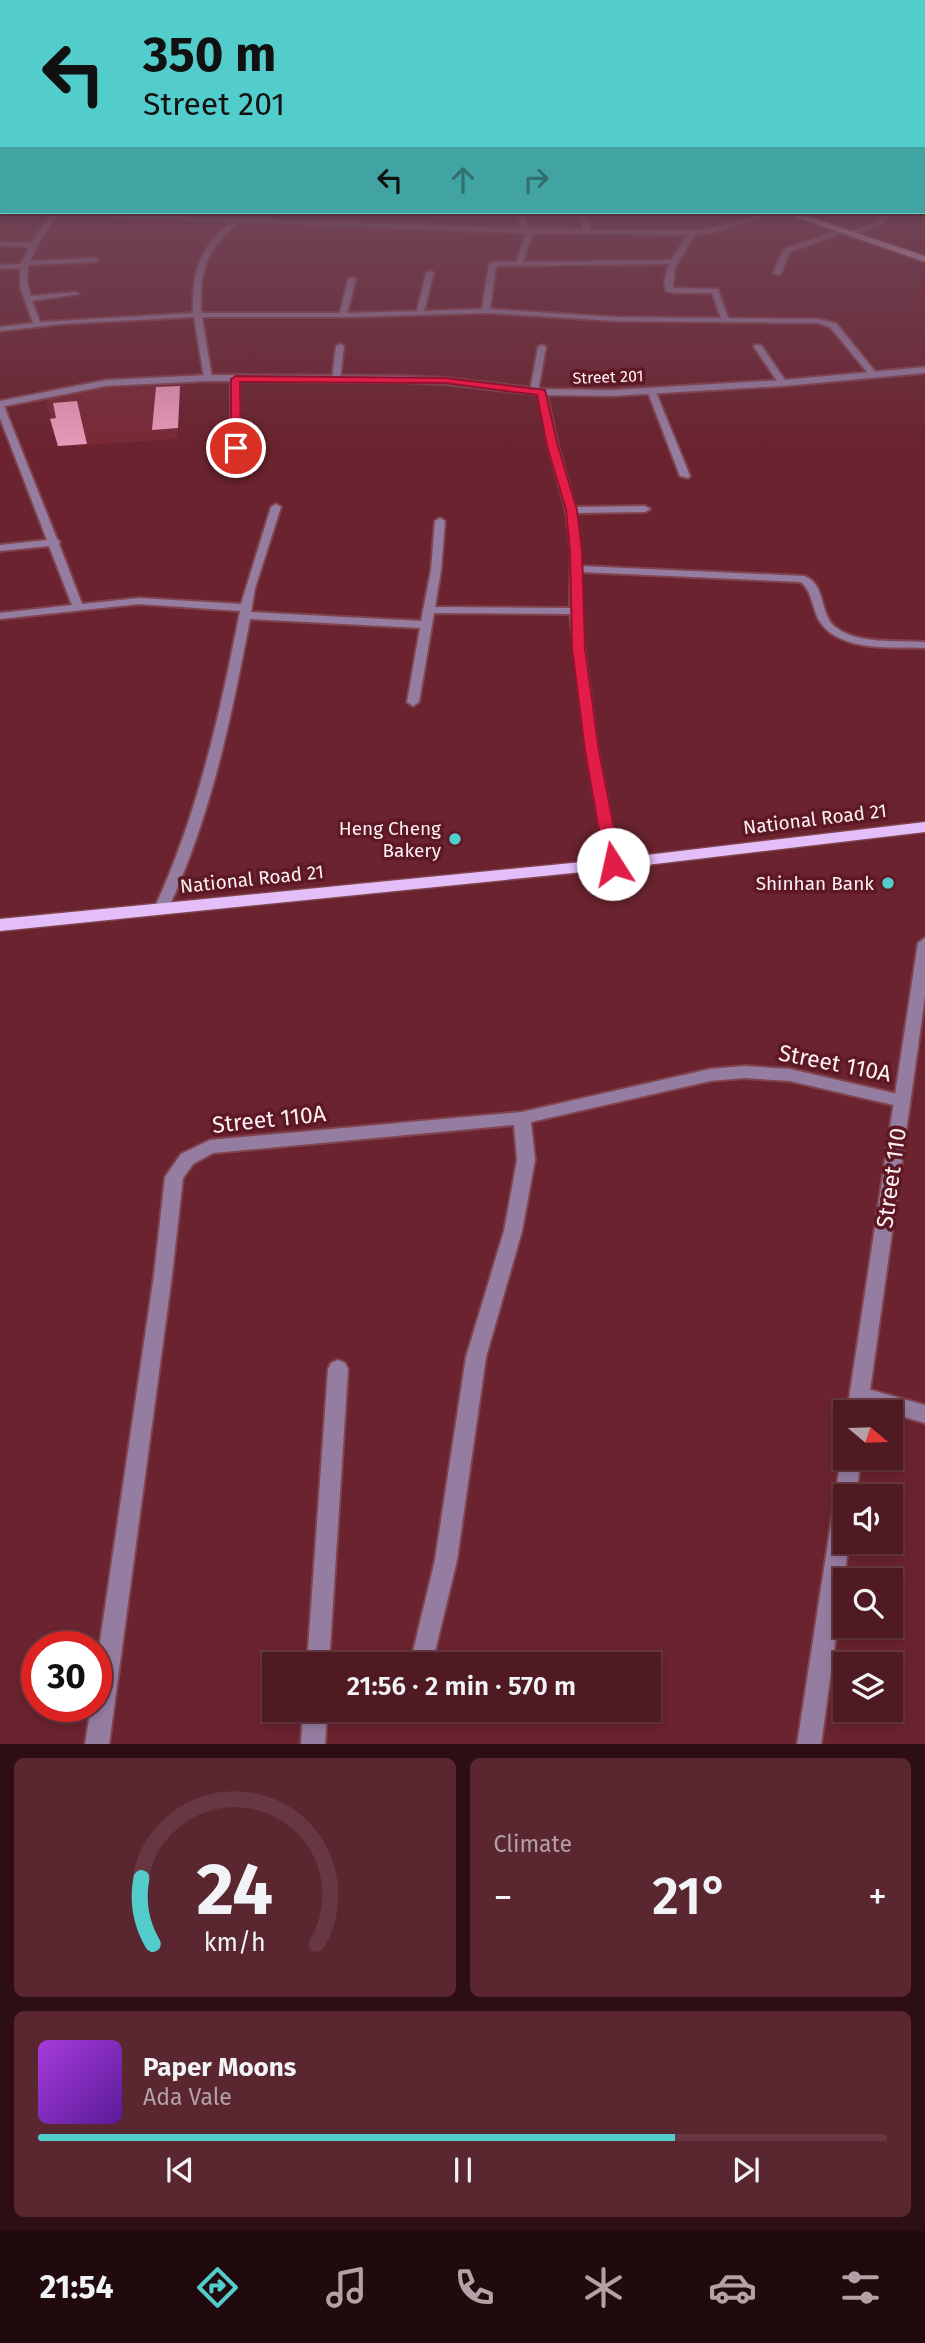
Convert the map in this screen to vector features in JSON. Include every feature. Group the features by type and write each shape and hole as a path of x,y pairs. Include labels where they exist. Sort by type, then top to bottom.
{"main road":[{"name":"National Road 21","path":"0,925 613,864 925,827"}],"street":[{"path":"23,283 37,324"},
{"path":"200,283 197,314 208,378"},
{"path":"343,315 351,283"},
{"path":"420,313 427,283"},
{"path":"486,311 489,283"},
{"path":"667,283 669,289 715,291 725,319"},
{"path":"28,299 75,294"},
{"path":"0,329 37,324 197,314 343,315 486,311 615,319 828,322 874,375"},
{"path":"336,379 340,346"},
{"path":"542,347 538,392 571,510 575,611 592,751 613,864"},
{"path":"758,347 783,383"},
{"name":"Street 201","path":"0,405 106,383 208,378 445,380 538,392 651,390 783,383 925,370"},
{"path":"236,379 236,471"},
{"path":"651,390 685,477"},
{"path":"0,405 78,607"},
{"path":"161,909 180,868 200,811 224,724 246,612 276,507"},
{"path":"571,510 645,509"},
{"path":"413,702 427,625 440,521"},
{"path":"0,548 55,542"},
{"path":"575,569 804,579 815,594 824,622 836,634 862,640 925,645"},
{"path":"0,616 139,601 427,625"},
{"path":"429,610 575,611"},
{"name":"Street 110","path":"859,1400 925,943"},
{"name":"Street 110A","path":"97,1744 163,1275 174,1177 187,1159 210,1147 522,1118 710,1075 745,1072 790,1075 902,1101"},
{"path":"424,1652 446,1560 476,1357 513,1231 524,1172 526,1160 522,1118"},
{"path":"319,1652 338,1368"},
{"path":"903,1411 925,1414"},
{"path":"809,1744 849,1470"},
{"path":"313,1744 314,1722"}],"shaded area":[{"path":"181,385 177,439 57,447 46,400 106,388"}],"building":[{"path":"180,386 178,428 152,430 156,387"},
{"path":"77,401 87,444 58,446 50,419 56,418 53,403"}],"place":[{"name":"Heng Cheng Bakery","path":"455,839"},
{"name":"Shinhan Bank","path":"888,883"}],"route":[{"path":"236,448 236,379 445,380 542,392 552,446 571,510 576,551 575,611 579,648 592,751 613,864"}]}
